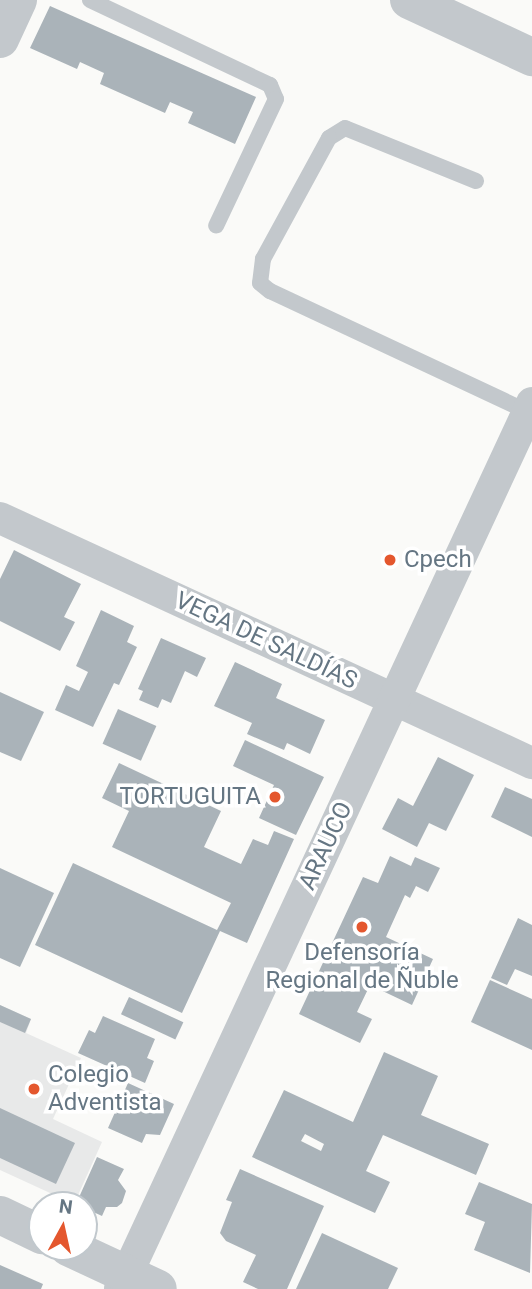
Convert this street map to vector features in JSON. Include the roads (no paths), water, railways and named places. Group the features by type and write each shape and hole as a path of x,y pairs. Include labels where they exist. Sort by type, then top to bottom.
{"street":[{"path":"0,39 18,0"},
{"path":"409,0 532,57"},
{"name":"ARAUCO","path":"135,1284 394,700 530,407"},
{"name":"VEGA DE SALDÍAS","path":"0,518 532,763"},
{"path":"0,1215 28,1228"},
{"path":"93,1261 135,1284"}],"lane":[{"path":"90,0 270,85 276,99 216,226"},
{"path":"476,181 345,128 330,138 263,258 260,283 270,291 530,407"}],"place":[{"name":"Cpech","path":"390,560"},
{"name":"TORTUGUITA","path":"275,797"},
{"name":"Defensoría Regional de Ñuble","path":"362,927"},
{"name":"Colegio Adventista","path":"34,1089"}]}
